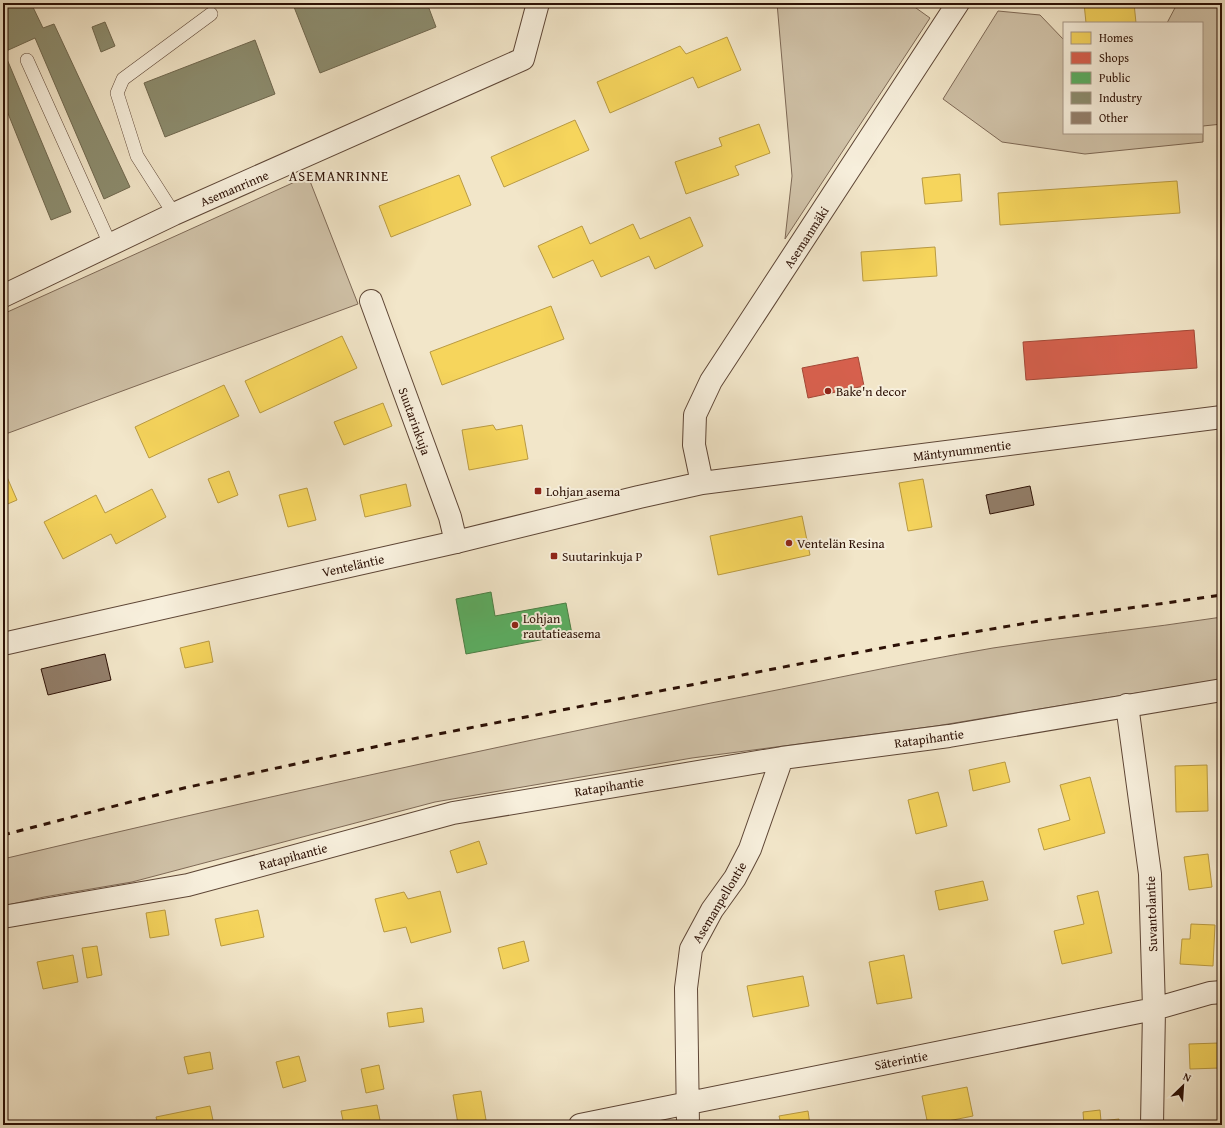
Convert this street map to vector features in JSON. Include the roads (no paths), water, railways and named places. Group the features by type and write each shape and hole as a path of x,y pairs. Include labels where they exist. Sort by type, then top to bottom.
{"street":[{"name":"Asemanrinne","path":"3,296 174,214 523,60 538,3"},
{"name":"Asemanmäki","path":"702,483 694,444 695,415 712,381 958,3"},
{"name":"Suutarinkuja","path":"371,301 450,517 456,542"},
{"name":"Mäntynummentie","path":"702,483 1222,417"},
{"name":"Venteläntie","path":"3,644 456,542 702,483"},
{"name":"Ratapihantie","path":"3,917 188,885 453,813 782,758 949,736 1222,690"},
{"name":"Suvantolantie","path":"1127,705 1150,874 1154,1009 1152,1125"},
{"name":"Asemanpellontie","path":"688,1114 686,988 691,949 712,910 735,878 750,849 782,758"},
{"name":"Säterintie","path":"580,1125 688,1114 1154,1009 1210,993 1222,992"}],"lane":[{"path":"174,214 137,156 117,93 123,79 211,14"},
{"path":"27,60 110,244"}],"railway":[{"path":"3,835 184,788 402,741 897,645 1045,620 1222,595"}],"place":[{"name":"Bake'n decor","path":"828,391"},
{"name":"Lohjan asema","path":"538,491"},
{"name":"Ventelän Resina","path":"789,543"},
{"name":"Suutarinkuja P","path":"554,556"},
{"name":"Lohjan rautatieasema","path":"515,625"}],"district":[{"name":"ASEMANRINNE","path":"339,176"}]}
